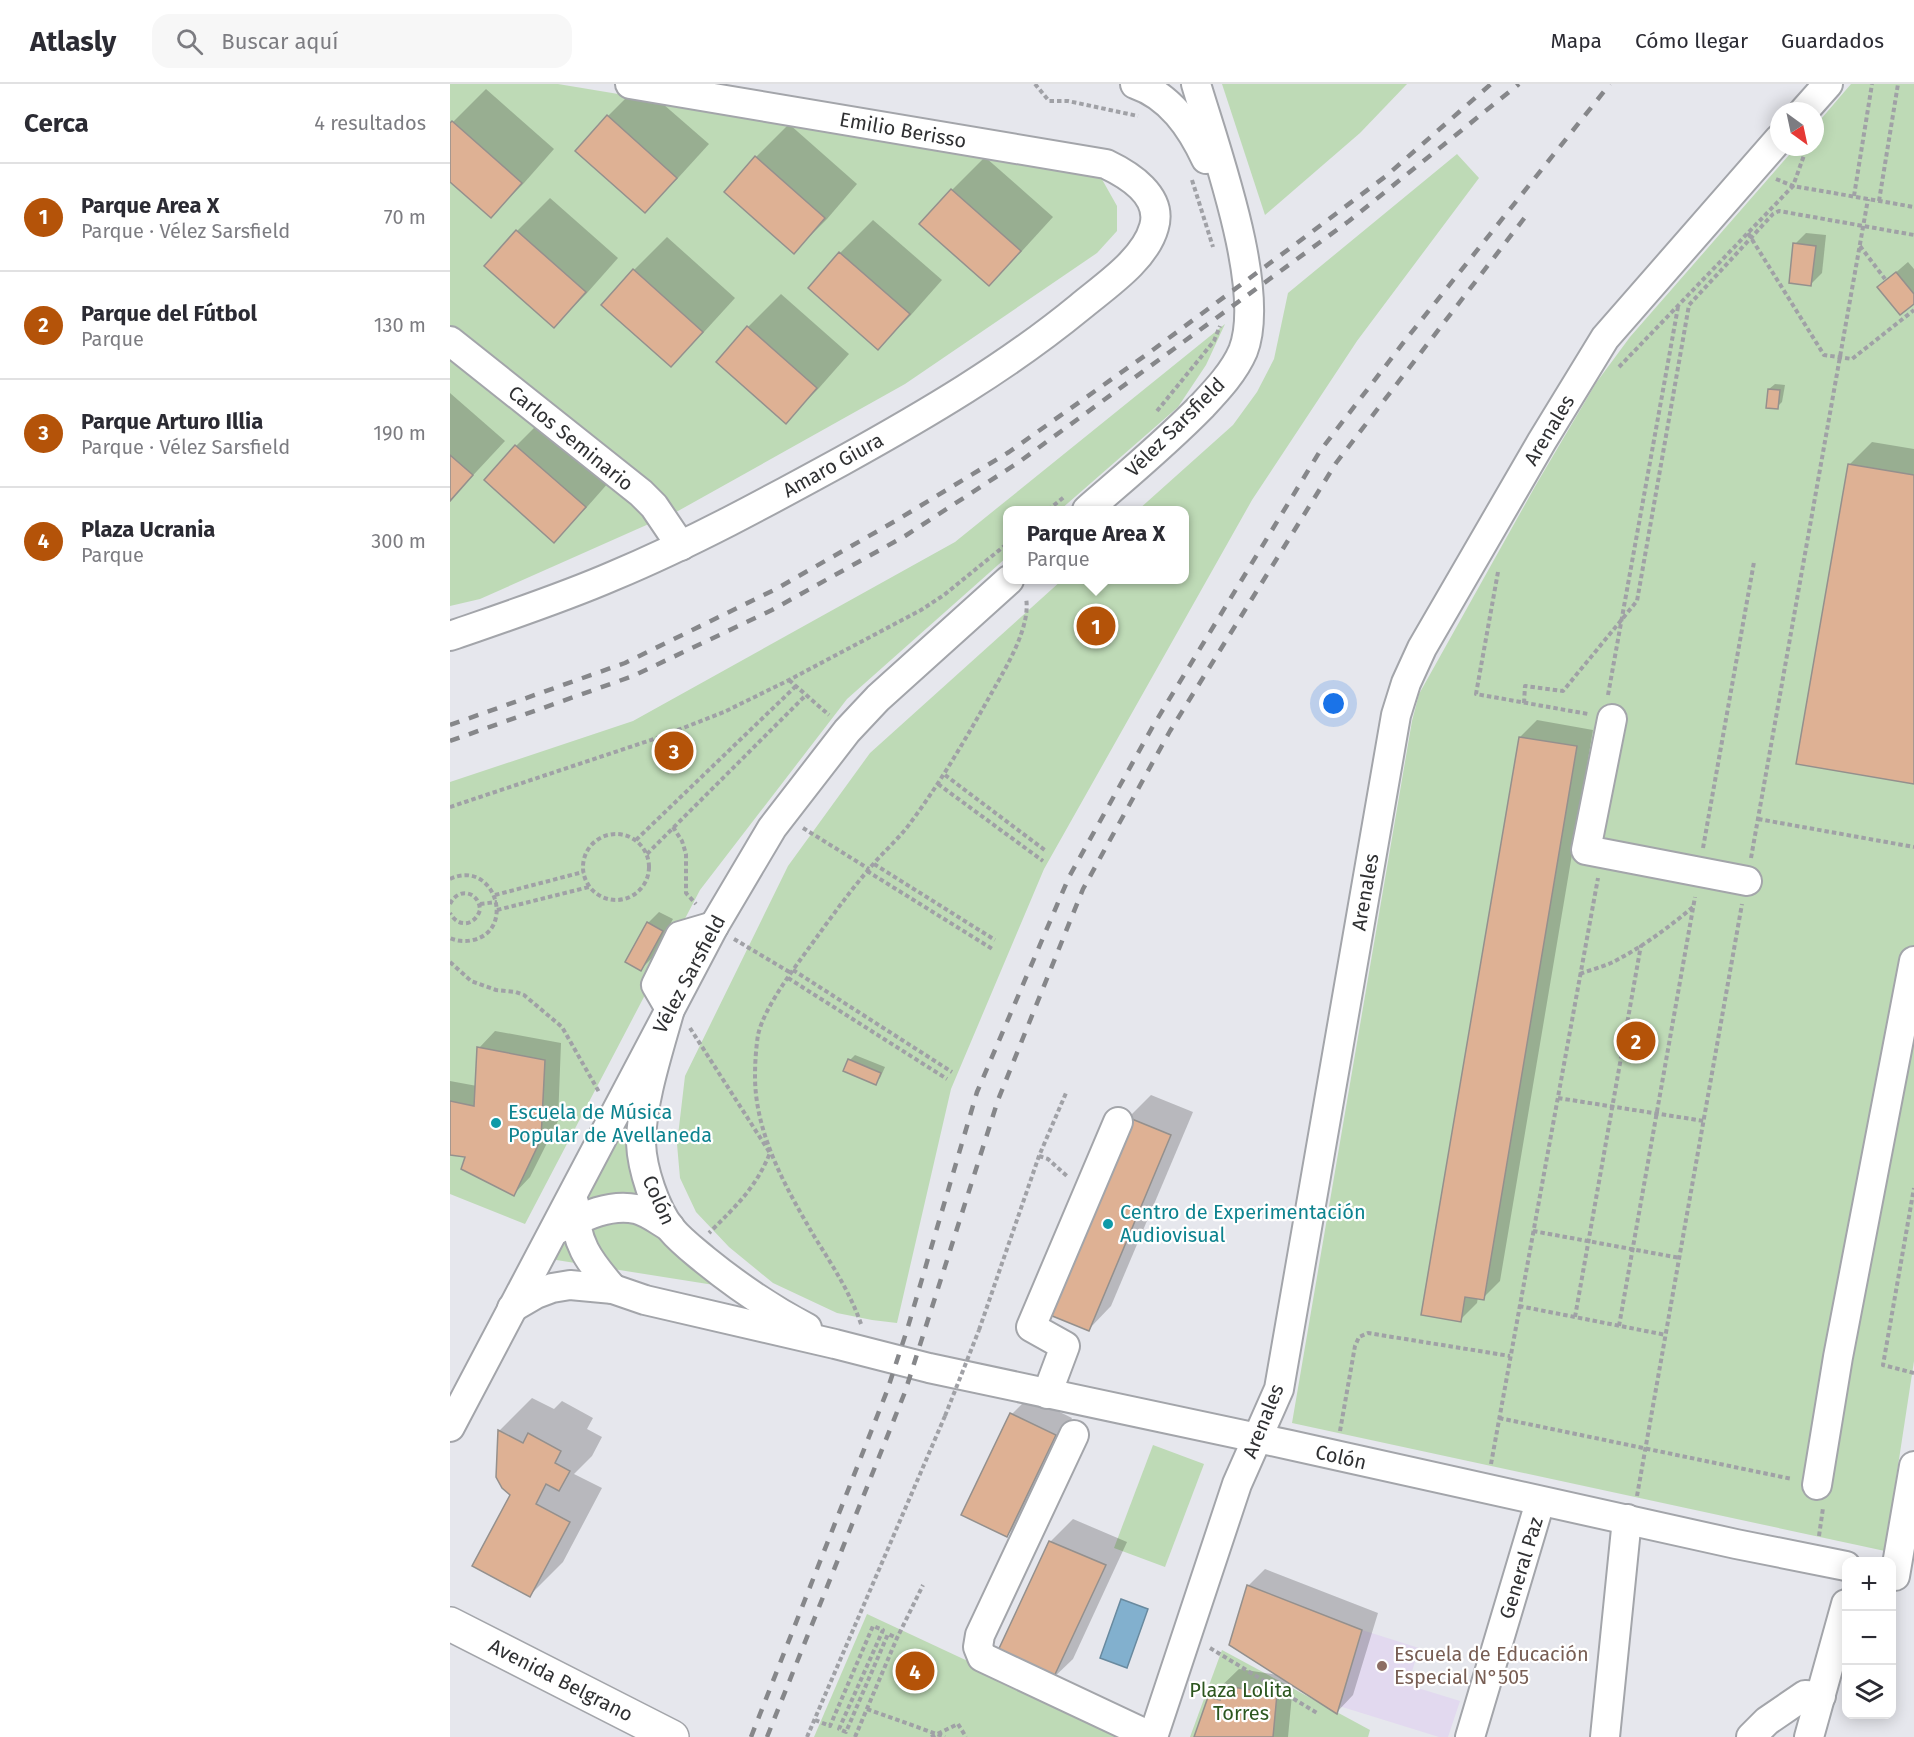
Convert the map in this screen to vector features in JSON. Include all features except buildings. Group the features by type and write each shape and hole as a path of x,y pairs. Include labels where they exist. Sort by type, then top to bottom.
{"main road":[{"name":"Avenida Belgrano","path":"450,1624 652,1732"}],"street":[{"name":"Emilio Berisso","path":"630,84 1106,164 1124,173 1140,186 1151,200 1155,212"},
{"name":"Vélez Sarsfield","path":"1135,84 1145,87 1160,97 1195,135 1237,225"},
{"name":"Vélez Sarsfield","path":"1092,506 1182,426 1230,373 1242,351 1248,326 1249,305 1237,225 1196,84"},
{"path":"1812,102 1828,84"},
{"name":"Arenales","path":"1153,1737 1237,1484 1279,1389 1396,715 1406,683 1422,648 1542,441 1605,338 1770,149"},
{"name":"Amaro Giura","path":"450,636 612,577 681,546 876,442 1011,360 1121,274 1148,242 1155,226 1155,212"},
{"name":"Carlos Seminario","path":"450,341 641,493 654,506 681,546"},
{"name":"Vélez Sarsfield","path":"450,1427 512,1308 564,1226 574,1192 714,926 781,815 847,731 886,690 1017,585"},
{"path":"1607,718 1586,850 1747,881"},
{"path":"1817,1485 1838,1357 1914,961"},
{"name":"Colón","path":"672,1006 653,1073 642,1125 641,1146 652,1194 670,1227 693,1250 755,1297 836,1344"},
{"path":"1047,1394 1065,1346 1031,1327 1118,1122"},
{"path":"613,1289 587,1256 580,1242 564,1226 596,1212 617,1208 636,1209 670,1227"},
{"name":"Colón","path":"512,1308 552,1288 570,1285 613,1289 645,1300 929,1368 1540,1502 1631,1511 1736,1544 1842,1565"},
{"path":"1074,1436 980,1635 978,1647 982,1657 1153,1737"},
{"path":"1900,1577 1914,1466"},
{"name":"General Paz","path":"1470,1737 1540,1502"},
{"path":"1605,1737 1631,1511"},
{"path":"1809,1737 1844,1611"},
{"path":"1751,1737 1767,1721 1805,1695 1821,1696"}],"path":[{"path":"1854,196 1872,84"},
{"path":"1879,201 1898,84"},
{"path":"1617,369 1793,186 1914,207"},
{"path":"1631,1511 1646,1448 1868,199"},
{"path":"1524,703 1525,687 1563,691 1637,601 1689,305 1773,214 1779,211 1914,235"},
{"path":"1748,233 1824,356 1852,359 1914,310"},
{"path":"1860,245 1885,279"},
{"path":"1498,570 1476,694 1607,718 1622,620 1678,306"},
{"path":"450,807 671,733 724,712 921,609 944,595 1003,547"},
{"path":"1619,1326 1754,562"},
{"path":"693,1250 750,1191 770,1153 761,1119 755,1078 759,1034 765,1017 792,971 868,870 910,824 945,774 1000,679 1016,646 1025,620 1027,602 1017,585"},
{"path":"789,680 847,731"},
{"path":"636,840 796,686"},
{"path":"647,854 806,695"},
{"path":"945,774 1046,851"},
{"path":"938,784 1043,861"},
{"path":"975,811 981,802"},
{"path":"781,815 994,950"},
{"path":"1758,819 1914,847"},
{"path":"1001,830 1007,821"},
{"path":"673,828 682,841 686,854 686,893 714,926 792,971 952,1072"},
{"path":"611,834 624,835 636,840 647,854 650,866 648,878 633,896 621,900 609,900 598,895 590,887 583,872 584,859 590,848 599,839 611,834"},
{"path":"1489,1470 1602,854"},
{"path":"874,864 995,940"},
{"path":"495,895 583,872"},
{"path":"450,879 467,875 478,878 488,885 497,902 495,922 488,932 477,939 466,941 450,938"},
{"path":"497,910 590,887"},
{"path":"911,899 916,890"},
{"path":"450,904 454,897 463,893 474,896 480,904 479,915 471,923 460,924 450,913"},
{"path":"480,904 497,902"},
{"path":"1580,974 1610,963 1641,945 1693,906"},
{"path":"950,923 954,915"},
{"path":"1575,1317 1641,945"},
{"path":"450,962 471,981 496,990 524,995 562,1027 601,1095 619,1106"},
{"path":"788,978 946,1079"},
{"path":"672,1006 770,1153 797,1206 842,1279 862,1327"},
{"path":"848,1016 852,1008"},
{"path":"897,1047 902,1040"},
{"path":"807,1737 945,1416 979,1330 1039,1156 1066,1093"},
{"path":"1558,1098 1704,1120"},
{"path":"1039,1156 1048,1159"},
{"path":"1914,1188 1883,1365 1914,1373"},
{"path":"1533,1231 1680,1258"},
{"path":"1519,1306 1666,1335"},
{"path":"1340,1431 1355,1346 1359,1337 1368,1333 1510,1356"},
{"path":"959,1360 970,1362"},
{"path":"1499,1418 1817,1485"},
{"path":"855,1737 922,1585"},
{"path":"815,1720 830,1726 873,1626 883,1630 840,1729 846,1732 888,1634 897,1638"},
{"path":"1187,1635 1317,1713"},
{"path":"867,1709 945,1737"},
{"path":"931,1737 958,1724 966,1737"}],"shaded area":[{"name":"Escuela de Educación Especial N°505","path":"1362,1630 1419,1648 1408,1685 1460,1701 1448,1737 1439,1737 1339,1706"}],"green space":[{"path":"450,84 558,84 1099,174 1117,206 1117,231 1097,253 905,384 678,511 480,599 450,606"},
{"path":"1222,84 1407,84 1360,133 1265,215"},
{"path":"1851,84 1914,84 1914,1361 1885,1551 1292,1423 1412,721 1419,694 1537,483 1596,383 1630,337 1788,156 1824,156 1824,116"},
{"path":"1457,154 1479,178 1357,341 1252,500 1044,869 951,1089 897,1323 837,1313 773,1283 729,1247 696,1212 680,1178 677,1144 685,1076 788,866 870,753 1058,584 1189,584 1189,506 1142,506 1233,425 1257,392 1274,359 1288,293"},
{"path":"1225,324 1206,365 1178,407 1065,506 1003,506 1003,561 847,699 700,890 525,1224 450,1194 450,782 633,721 955,542"},
{"path":"625,1113 637,1197 714,1285 550,1259"},
{"path":"1153,1445 1204,1464 1165,1567 1114,1548"},
{"path":"867,1614 1130,1737 814,1737"},
{"name":"Plaza Lolita Torres","path":"1222,1650 1370,1730 1368,1737 1190,1737"}],"water":[{"path":"1121,1599 1148,1609 1127,1668 1100,1658"}],"railway":[{"path":"450,725 625,663 776,589 897,520 1009,452 1150,352 1386,176 1491,84"},
{"path":"450,741 633,676 772,610 905,536 1019,462 1349,221 1519,84"},
{"path":"751,1737 887,1391 977,1092 1069,877 1153,726 1320,451 1610,84"},
{"path":"767,1737 905,1392 998,1100 1083,889 1170,731 1336,463 1529,212"}],"place":[{"name":"Parque Area X","path":"1096,626"},
{"name":"Parque Arturo Illia","path":"674,751"},
{"name":"Parque del Fútbol","path":"1636,1041"},
{"name":"Escuela de Música Popular de Avellaneda","path":"496,1123"},
{"name":"Centro de Experimentación Audiovisual","path":"1108,1224"},
{"name":"Escuela de Educación Especial N°505","path":"1382,1666"},
{"name":"Plaza Ucrania","path":"915,1671"}]}
